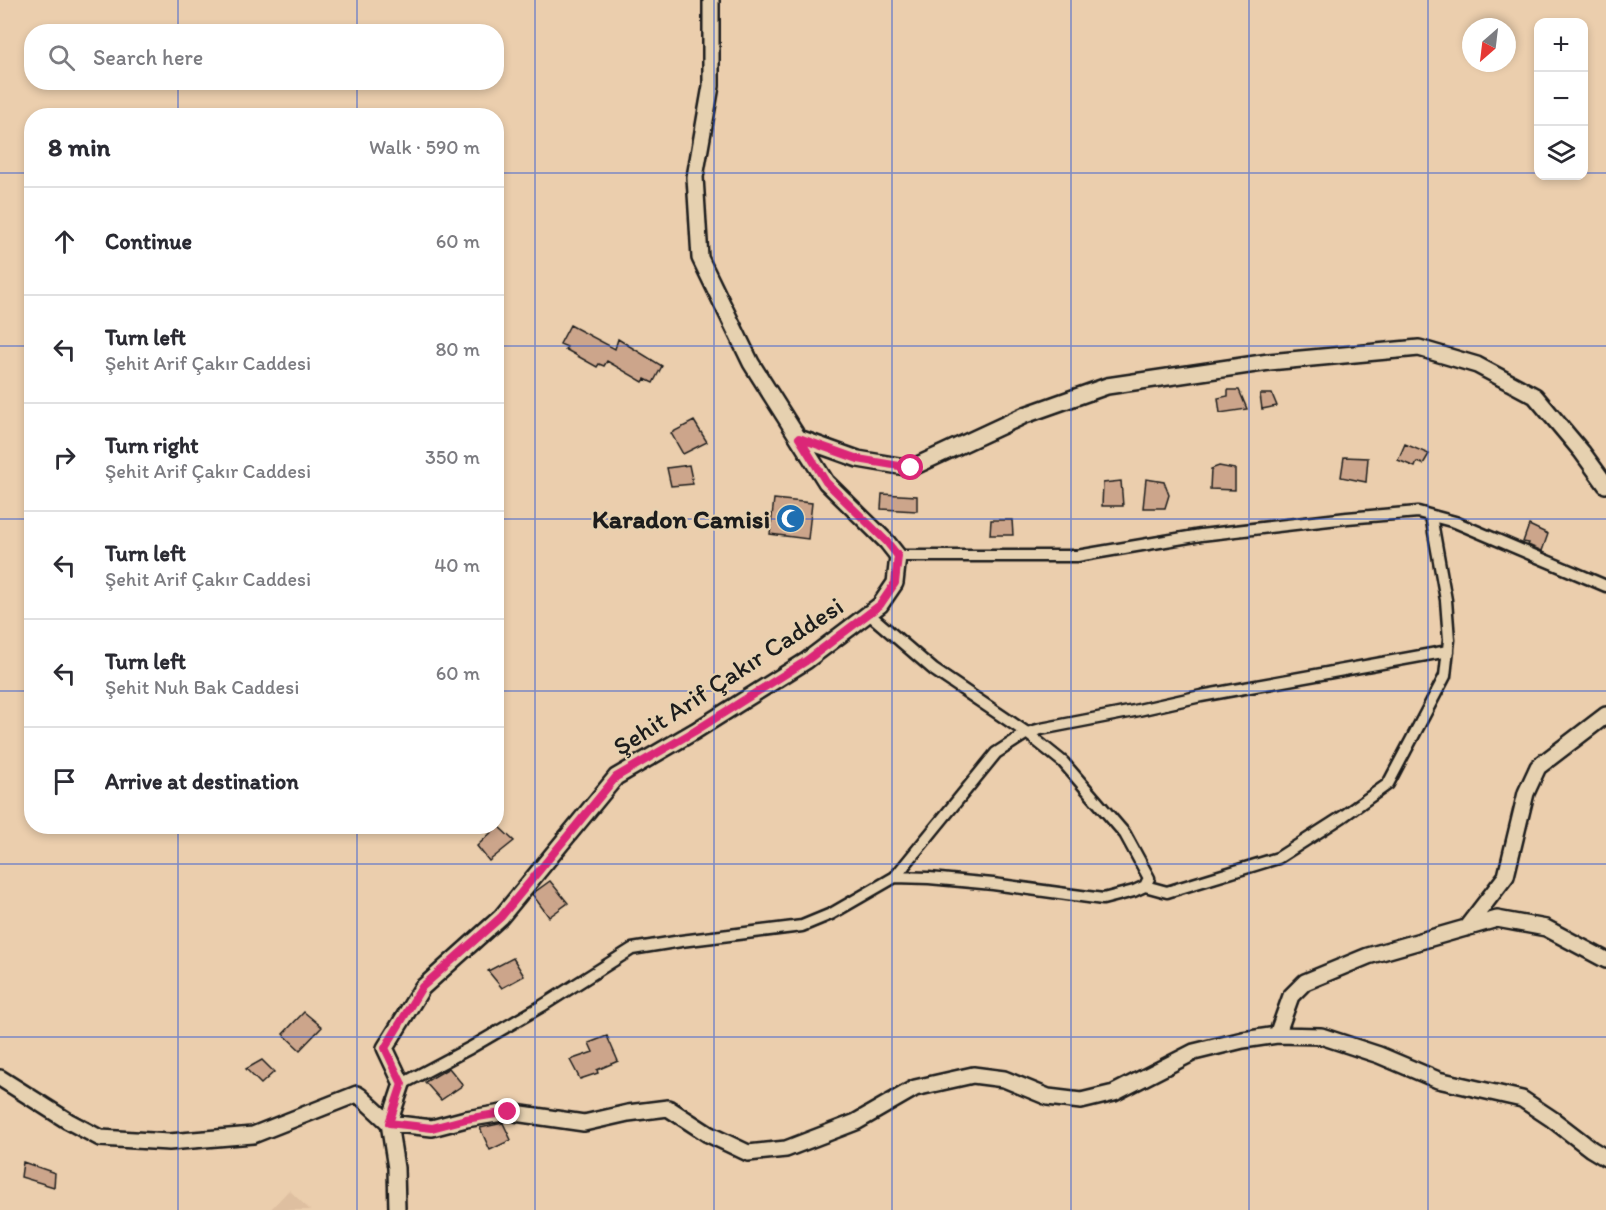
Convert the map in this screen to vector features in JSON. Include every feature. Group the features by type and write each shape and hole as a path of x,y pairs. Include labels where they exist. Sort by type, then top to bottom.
{"street":[{"path":"711,0 711,86 695,177 700,258 751,363 826,482 887,542 898,556 1077,556 1201,535 1418,512 1455,522 1606,586"},
{"path":"799,438 858,459 911,468 1024,415 1107,386 1269,362 1419,348 1477,365 1535,396 1582,452 1606,485"},
{"path":"895,878 929,878 993,884 1103,899 1146,886 1167,892 1278,858 1342,817 1388,784 1445,676 1449,640 1446,600 1431,516"},
{"name":"Şehit Arif Çakır Caddesi","path":"402,1084 385,1048 422,987 501,917 616,777 695,731 806,661 880,605 895,583 898,556"},
{"path":"868,614 934,670 1027,734 1063,762 1125,834 1149,878 1146,886"},
{"path":"398,1210 396,1168 389,1123 402,1084 542,1006 632,949 802,926 831,914 895,878 996,753 1027,734 1041,729 1201,696 1448,651"},
{"path":"1466,927 1506,876 1526,793 1538,767 1606,715"},
{"path":"1277,1035 1292,996 1305,982 1368,956 1497,919 1546,928 1606,960"},
{"path":"0,1078 68,1121 100,1138 169,1142 253,1135 357,1094 389,1123 432,1128 466,1119 508,1112 584,1123 628,1113 668,1108 708,1134 748,1153 786,1149 856,1122 915,1088 973,1074 1004,1079 1048,1097 1081,1101 1114,1092 1194,1052 1277,1035 1321,1036 1379,1055 1438,1080 1522,1099 1606,1158"}],"shaded area":[{"path":"289,1190 310,1210 270,1210"}],"building":[{"path":"570,325 615,349 618,339 662,366 653,383 645,379 643,382 607,361 604,366 599,364 597,367 565,349 567,347 560,344"},
{"path":"1228,390 1239,390 1247,409 1220,413 1218,398 1228,396"},
{"path":"1260,394 1272,394 1277,406 1262,409"},
{"path":"694,421 707,442 683,454 671,433"},
{"path":"1405,444 1429,454 1423,464 1417,462 1415,467 1398,460"},
{"path":"1344,457 1368,458 1366,482 1341,477"},
{"path":"689,465 693,484 671,486 667,468"},
{"path":"1219,466 1235,469 1235,490 1210,489 1211,469"},
{"path":"1146,479 1164,482 1169,495 1165,508 1143,508"},
{"path":"1121,481 1123,506 1102,506 1103,483"},
{"path":"882,494 917,496 917,511 881,509"},
{"name":"Karadon Camisi","path":"774,499 812,503 808,539 770,534"},
{"path":"991,520 1012,520 1013,535 990,535"},
{"path":"1529,525 1548,534 1542,551 1523,542"},
{"path":"504,832 514,841 489,861 477,846 490,834 504,834"},
{"path":"550,881 568,903 549,917 532,894"},
{"path":"513,958 524,976 502,988 488,971"},
{"path":"304,1012 322,1027 300,1050 283,1034"},
{"path":"607,1036 618,1061 597,1070 598,1073 580,1079 570,1060 593,1052 589,1043"},
{"path":"262,1060 274,1072 261,1084 246,1069"},
{"path":"449,1068 463,1085 441,1100 425,1082"},
{"path":"503,1123 511,1140 490,1150 480,1128"},
{"path":"23,1162 55,1173 54,1187 21,1177"}],"place":[{"name":"Karadon Camisi","path":"791,519"}],"route":[{"path":"508,1112 466,1119 432,1128 389,1123 402,1084 385,1048 422,987 501,917 616,777 695,731 806,661 880,605 895,583 898,556 887,542 826,482 799,438 858,459 911,468"}]}
